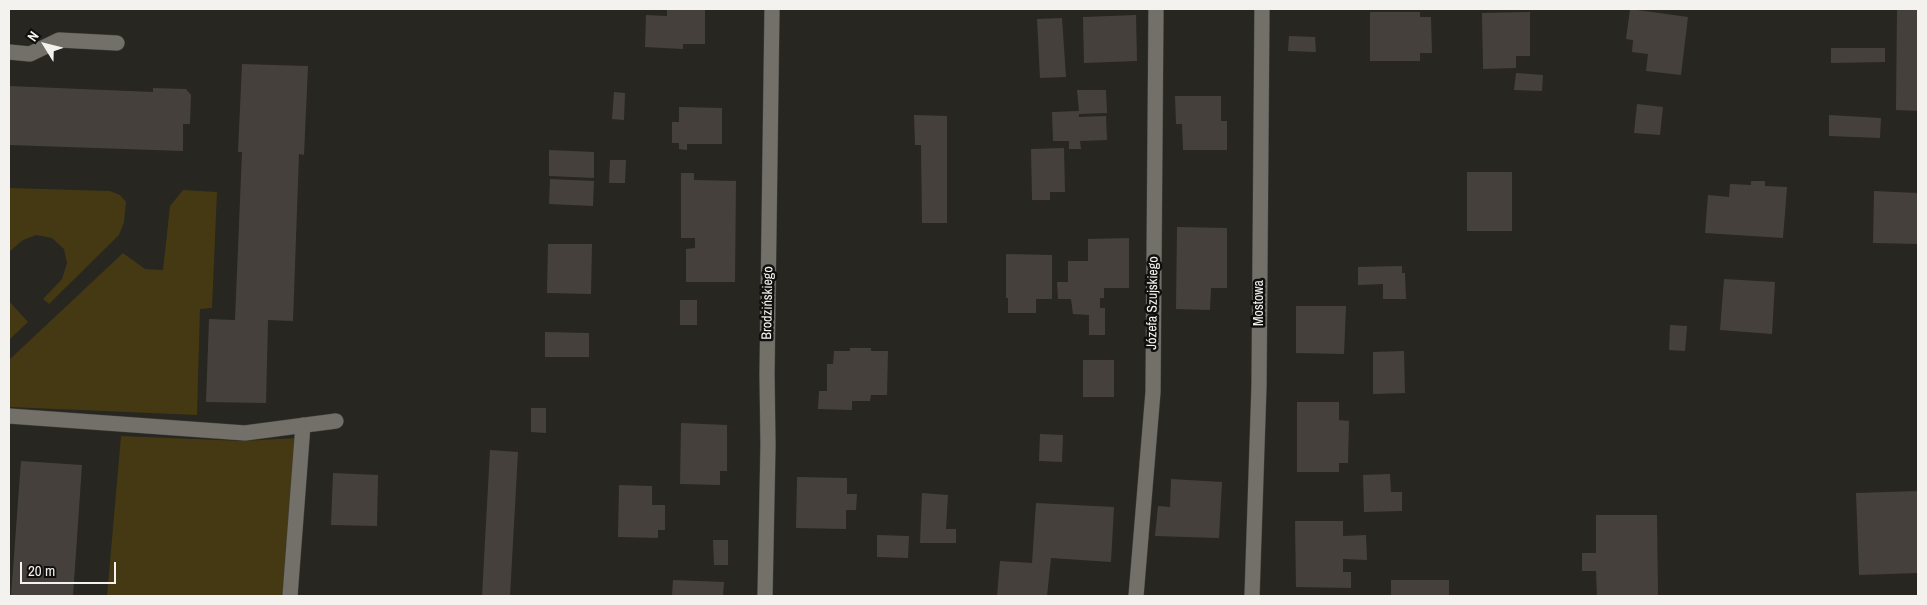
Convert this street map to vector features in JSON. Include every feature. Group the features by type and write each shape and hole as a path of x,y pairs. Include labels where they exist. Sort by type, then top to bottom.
{"street":[{"name":"Brodzińskiego","path":"765,596 772,9"},
{"name":"Józefa Szujskiego","path":"1136,596 1152,392 1156,9"},
{"name":"Mostowa","path":"1252,596 1259,386 1262,9"},
{"path":"9,52 30,54 59,40 118,43"},
{"path":"9,416 245,433 336,421"},
{"path":"290,596 303,425"}],"shaded area":[{"path":"9,188 110,191 120,195 126,202 124,222 119,235 49,304 43,299 62,279 67,263 64,249 52,238 36,235 23,240 9,252"},
{"path":"183,190 217,192 212,308 200,309 197,415 9,407 9,360 123,253 145,269 163,270 170,206"},
{"path":"9,301 28,322 9,340"},
{"path":"121,436 243,441 297,438 284,596 107,596"}],"building":[{"path":"667,9 705,9 705,44 683,44 683,49 645,47 646,15 667,16"},
{"path":"1630,9 1688,17 1681,75 1646,71 1648,54 1632,52 1633,40 1626,39"},
{"path":"1897,9 1918,9 1918,111 1896,110"},
{"path":"1370,12 1420,12 1420,17 1431,17 1432,53 1420,53 1420,61 1370,61"},
{"path":"1530,12 1530,56 1516,56 1516,68 1483,69 1482,13"},
{"path":"1136,15 1137,61 1084,63 1083,17"},
{"path":"1062,18 1066,77 1040,78 1037,19"},
{"path":"1289,36 1315,37 1316,52 1288,51"},
{"path":"1831,48 1885,48 1885,62 1831,63"},
{"path":"242,64 308,66 304,155 299,154 293,321 268,320 266,403 206,402 209,319 235,320 242,152 238,152"},
{"path":"1516,73 1543,75 1542,91 1514,90"},
{"path":"9,86 153,92 153,88 186,89 191,95 190,124 183,124 183,151 9,145"},
{"path":"1077,90 1106,90 1107,113 1079,114 1079,117 1106,116 1107,140 1080,141 1081,149 1069,149 1069,141 1053,141 1052,112 1079,111"},
{"path":"614,92 625,93 624,120 612,119"},
{"path":"1175,96 1221,96 1221,121 1227,121 1227,150 1183,150 1182,124 1176,124"},
{"path":"1637,104 1663,107 1660,135 1634,133"},
{"path":"679,107 722,108 722,144 687,144 687,150 679,149 679,143 672,143 672,122 679,122"},
{"path":"914,115 947,116 947,223 922,223 921,145 915,145"},
{"path":"1829,115 1881,118 1880,138 1829,136"},
{"path":"1064,148 1065,192 1050,192 1050,200 1032,200 1031,149"},
{"path":"549,150 594,152 594,178 549,176"},
{"path":"610,160 626,160 625,183 609,183"},
{"path":"1467,172 1512,172 1512,231 1467,231"},
{"path":"681,173 694,173 694,180 736,181 735,282 686,282 686,249 695,248 695,238 681,238"},
{"path":"550,179 594,181 593,206 549,204"},
{"path":"1751,181 1765,181 1765,186 1787,187 1783,238 1705,233 1708,195 1729,197 1730,184 1751,185"},
{"path":"1874,191 1918,193 1918,244 1873,243"},
{"path":"1177,227 1227,228 1227,288 1211,288 1210,310 1176,309"},
{"path":"1129,238 1129,288 1104,288 1104,298 1100,298 1100,308 1105,308 1105,335 1089,335 1089,315 1073,314 1071,299 1058,299 1057,282 1068,282 1068,261 1088,261 1088,239"},
{"path":"548,244 592,244 591,294 547,293"},
{"path":"1006,254 1052,255 1052,299 1036,299 1036,313 1008,313"},
{"path":"1402,266 1402,273 1405,273 1406,299 1383,299 1383,284 1358,285 1358,267"},
{"path":"1724,279 1775,282 1772,334 1720,330"},
{"path":"680,300 697,300 697,325 680,325"},
{"path":"1296,306 1346,306 1344,354 1296,353"},
{"path":"1670,325 1687,326 1685,351 1669,350"},
{"path":"545,332 589,333 589,357 545,357"},
{"path":"850,348 871,348 871,351 888,351 887,395 871,395 870,401 852,401 852,410 818,409 819,391 827,391 827,364 833,364 834,351 850,351"},
{"path":"1404,351 1405,393 1373,394 1373,352"},
{"path":"1083,360 1114,360 1114,397 1083,397"},
{"path":"1297,402 1339,402 1339,420 1349,421 1348,463 1339,463 1339,472 1297,472"},
{"path":"531,408 546,408 546,433 531,432"},
{"path":"681,423 727,425 727,471 720,471 720,485 680,484"},
{"path":"1040,434 1063,435 1062,462 1039,461"},
{"path":"490,450 518,452 510,596 482,596"},
{"path":"21,461 82,465 73,596 11,596"},
{"path":"333,473 378,475 377,526 331,525"},
{"path":"1390,474 1391,492 1402,492 1402,511 1364,512 1363,475"},
{"path":"797,477 847,478 847,494 857,494 856,510 846,510 846,529 796,528"},
{"path":"1171,479 1222,482 1219,538 1155,536 1158,506 1170,507"},
{"path":"619,485 652,486 652,505 665,505 665,530 658,530 658,538 618,537"},
{"path":"1918,491 1918,573 1859,575 1856,493"},
{"path":"922,493 948,495 946,529 956,529 956,543 920,543"},
{"path":"1036,503 1114,507 1111,562 1051,558 1047,596 997,596 1000,561 1032,563"},
{"path":"1596,515 1657,515 1658,596 1597,596 1596,571 1582,571 1582,553 1596,553"},
{"path":"1295,521 1343,521 1343,536 1366,535 1367,560 1343,559 1343,572 1351,572 1351,588 1296,587"},
{"path":"877,535 909,536 908,558 877,557"},
{"path":"713,540 728,540 728,565 714,565"},
{"path":"673,580 724,582 723,596 672,596"},
{"path":"1391,580 1449,580 1449,596 1391,596"}]}
